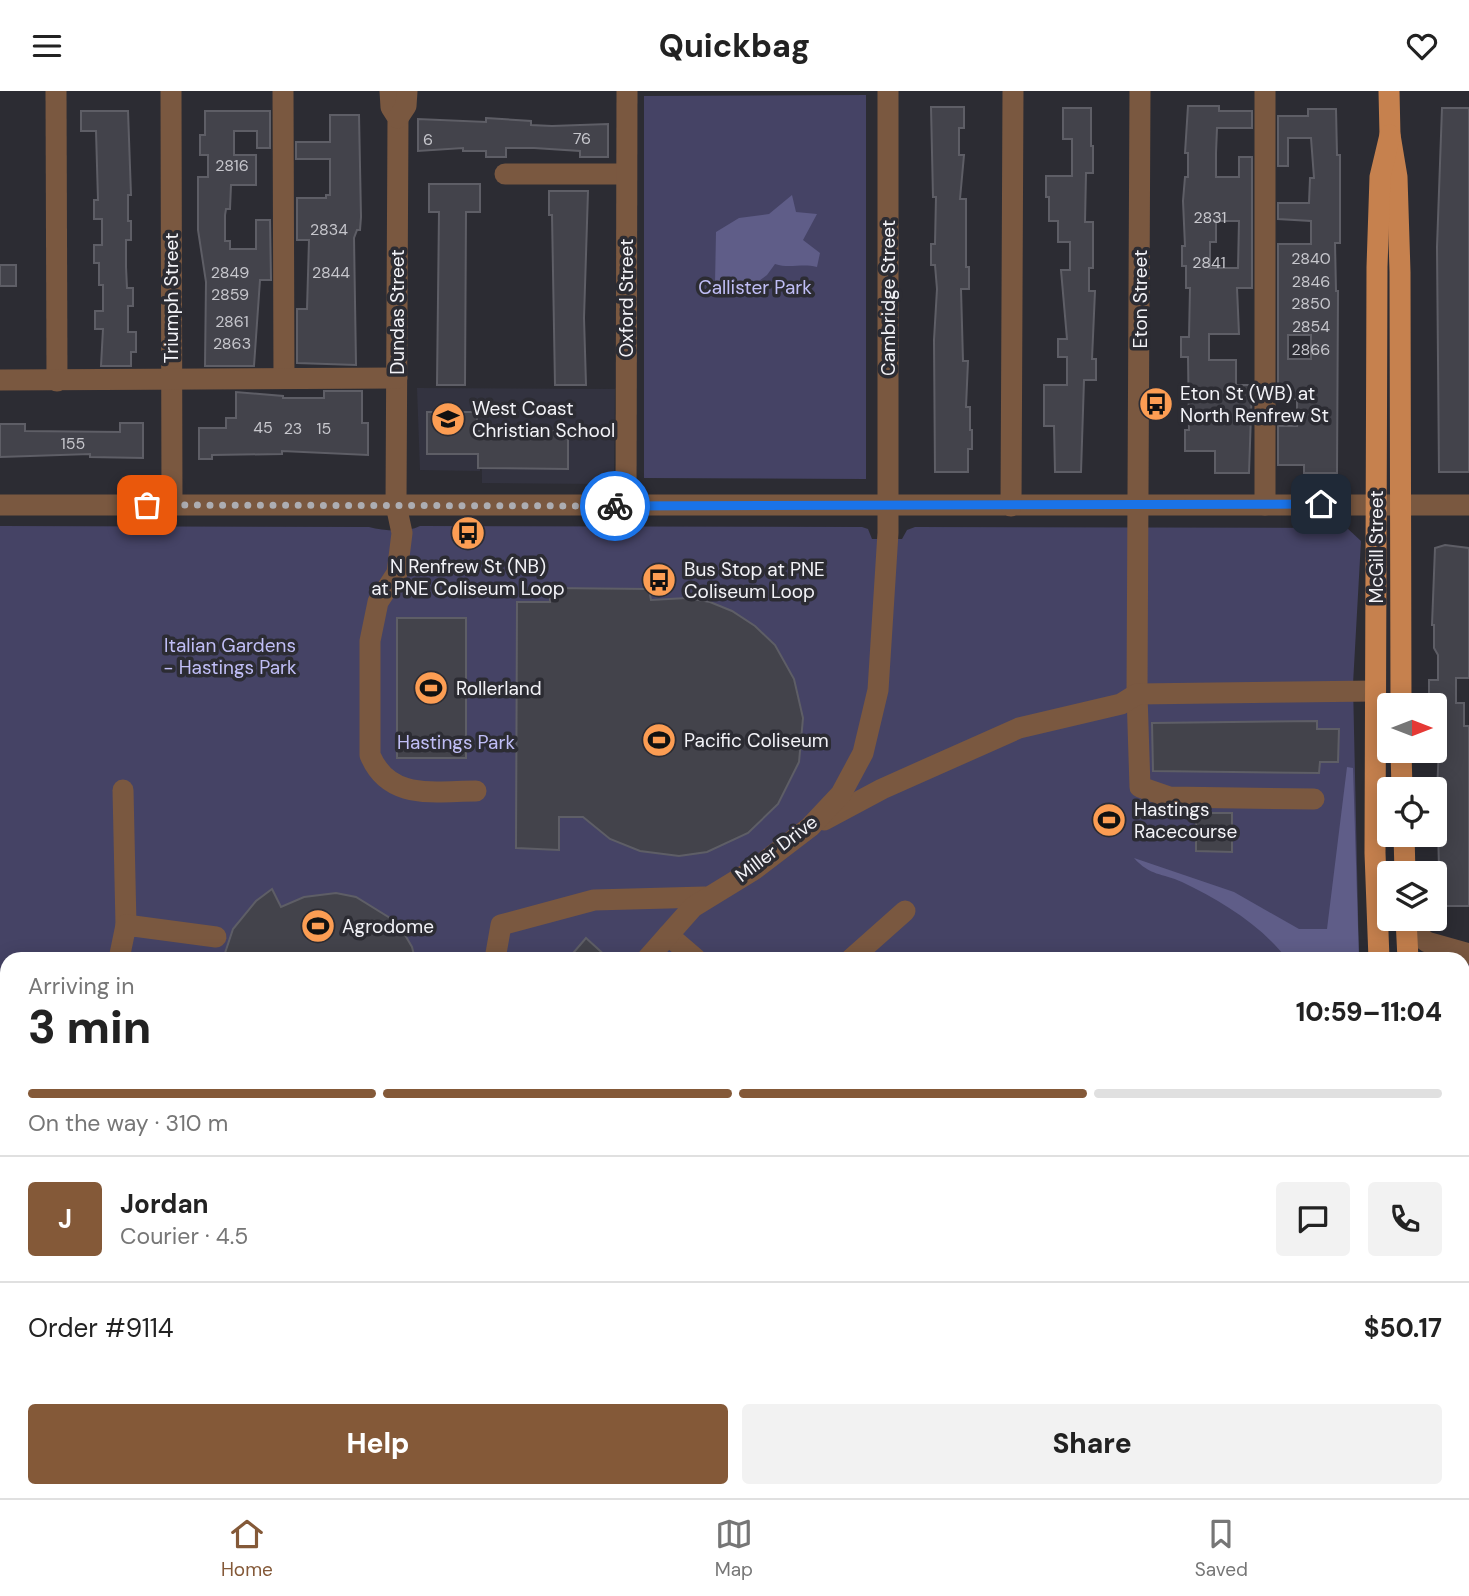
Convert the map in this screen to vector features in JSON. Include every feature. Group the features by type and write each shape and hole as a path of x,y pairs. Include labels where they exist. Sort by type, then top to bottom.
{"main road":[{"name":"McGill Street","path":"1390,91 1390,135 1397,177 1401,693"},
{"name":"McGill Street","path":"1379,952 1375,853 1375,691 1380,189 1390,135"},
{"path":"1406,931 1408,952"}],"street":[{"path":"56,91 57,381"},
{"name":"Triumph Street","path":"171,91 172,505"},
{"path":"283,91 284,378"},
{"name":"Dundas Street","path":"390,91 391,107 398,118 396,505 402,533 397,573 379,602 370,641 370,755 376,771 405,791 476,791"},
{"name":"Dundas Street","path":"398,118 406,106 407,91"},
{"name":"Oxford Street","path":"626,506 627,91"},
{"name":"Cambridge Street","path":"888,91 888,506"},
{"path":"1011,506 1013,91"},
{"name":"Eton Street","path":"1140,91 1137,694 1140,787 1169,797 1314,799"},
{"path":"1265,91 1265,505"},
{"path":"505,174 626,174"},
{"path":"0,380 397,378"},
{"path":"0,505 1469,505"},
{"name":"Miller Drive","path":"653,952 705,897 755,869 810,827 841,794 863,753 878,689 888,506"},
{"path":"810,827 882,789 1019,728 1121,704 1137,694 1375,691"},
{"path":"120,952 126,925 124,790"},
{"path":"496,952 501,925 594,900 705,897"},
{"path":"859,952 905,911"},
{"path":"126,925 216,937"},
{"path":"1415,931 1427,942 1447,952"},
{"path":"668,935 688,952"}],"shaded area":[{"path":"792,195 796,212 817,214 803,240 820,253 817,267 775,264 767,275 748,289 715,284 716,232 739,218 769,214"},
{"path":"417,388 615,389 614,477 604,484 482,483 481,405 480,471 420,470"},
{"path":"1347,767 1353,768 1359,952 1281,952 1252,924 1211,897 1182,882 1151,871 1134,858 1234,892 1299,929 1327,929"}],"green space":[{"name":"Callister Park","path":"866,95 866,479 644,478 644,96"},
{"name":"Hastings Park","path":"0,526 369,527 395,531 420,526 862,527 868,529 872,539 902,539 907,530 915,527 1347,528 1361,541 1353,684 1359,952 0,952"}],"building":[{"path":"1188,106 1219,106 1219,111 1252,111 1252,128 1217,128 1216,177 1239,177 1239,157 1252,157 1252,288 1237,288 1239,334 1209,334 1209,360 1236,360 1236,385 1252,385 1249,473 1215,473 1215,451 1185,451 1185,430 1189,430 1188,357 1181,357 1181,337 1189,337 1190,288 1186,288 1186,266 1182,266 1182,246 1185,246 1183,201 1185,177 1188,177 1188,153 1185,153","holes":["1216,221 1239,221 1238,268 1210,268 1210,242 1216,242"]},
{"path":"931,107 964,107 964,128 959,128 959,155 964,155 960,199 966,199 966,267 969,267 969,289 961,289 963,361 968,361 966,407 970,407 972,430 972,449 968,449 968,472 935,472 934,340 937,289 935,265 931,265 931,244 935,244 936,197 933,197"},
{"path":"1063,108 1091,108 1093,146 1093,173 1086,173 1085,222 1093,222 1093,268 1089,268 1089,291 1095,291 1092,359 1096,359 1096,380 1084,380 1081,472 1055,472 1054,426 1044,426 1044,385 1067,385 1067,357 1058,357 1058,339 1067,339 1061,270 1070,270 1070,242 1058,242 1058,221 1049,221 1049,197 1046,197 1046,176 1072,176 1072,139 1063,139"},
{"path":"1442,108 1469,108 1469,472 1439,472 1437,247"},
{"path":"1308,109 1336,109 1337,155 1340,155 1340,243 1335,243 1338,291 1337,473 1304,473 1304,465 1278,465 1278,426 1297,426 1297,399 1278,399 1278,244 1311,244 1311,221 1278,219 1278,203 1309,203 1310,178 1314,178 1311,138 1288,138 1288,166 1278,166 1278,116 1308,116","holes":["1288,335 1311,335 1311,359 1288,359"]},
{"path":"81,111 128,111 131,195 128,195 128,221 131,221 131,240 126,240 126,267 127,288 133,288 133,306 128,306 128,332 136,332 136,352 131,352 131,366 101,366 103,329 95,329 95,311 103,311 103,285 99,285 99,263 94,263 94,245 102,245 102,219 94,219 94,200 98,200 96,131 81,131"},
{"path":"205,111 270,111 270,148 257,148 257,131 234,131 234,155 256,155 256,185 231,185 230,209 226,209 225,215 225,241 230,241 230,249 256,249 256,220 270,220 271,280 260,280 254,366 205,366 206,282 198,230 198,177 208,177 208,155 200,155 200,135 205,135"},
{"path":"330,115 359,115 361,217 360,230 357,230 354,238 356,365 297,363 297,309 307,309 309,240 297,240 297,198 326,198 326,195 330,195 330,159 296,159 296,142 330,142"},
{"path":"486,118 531,121 531,125 608,124 608,157 580,157 580,151 534,148 506,148 506,157 486,157 486,151 463,151 463,148 418,151 418,119 486,122"},
{"path":"429,184 480,184 480,212 466,212 465,385 437,385 439,212 429,212"},
{"path":"549,191 588,191 584,318 586,385 555,385 552,215 549,215"},
{"path":"0,265 16,265 16,286 0,286"},
{"path":"324,391 362,391 362,423 368,423 368,455 282,451 282,454 212,455 212,459 199,459 199,428 226,428 226,418 236,418 236,392 283,398 324,398"},
{"path":"427,412 477,412 477,431 568,431 568,469 478,468 478,454 427,454"},
{"path":"120,423 143,423 143,458 90,457 90,454 0,457 0,424 25,424 25,431 120,432"},
{"path":"1445,545 1469,548 1469,678 1456,678 1456,703 1464,703 1464,726 1469,726 1469,906 1447,906 1447,861 1439,861 1438,847 1447,847 1447,777 1438,777 1438,763 1447,763 1447,693 1429,693 1429,680 1438,680 1438,655 1434,648 1432,625 1435,548"},
{"name":"Pacific Coliseum","path":"550,588 649,589 651,600 687,598 710,602 732,611 755,626 775,645 794,679 803,718 799,762 778,804 748,833 707,852 679,856 640,851 610,839 583,817 559,817 559,850 516,848 517,602 550,602"},
{"name":"Rollerland","path":"397,618 466,618 466,758 397,758"},
{"path":"1317,721 1317,729 1339,729 1338,762 1320,762 1319,773 1153,771 1152,723"},
{"path":"1196,813 1232,813 1232,852 1196,851"},
{"name":"Agrodome","path":"272,889 281,907 304,897 336,893 356,897 398,923 413,952 225,952 233,929 256,901"},
{"path":"586,938 601,952 574,952"}],"way so far":[{"path":"147,505 615,506"}],"place":[{"name":"Eton St (WB) at North Renfrew St","path":"1156,404"},
{"name":"West Coast Christian School","path":"448,419"},
{"name":"N Renfrew St (NB) at PNE Coliseum Loop","path":"468,533"},
{"name":"Bus Stop at PNE Coliseum Loop","path":"659,580"},
{"name":"Rollerland","path":"431,688"},
{"name":"Pacific Coliseum","path":"659,740"},
{"name":"Hastings Racecourse","path":"1109,820"},
{"name":"Agrodome","path":"318,926"}],"route":[{"path":"615,506 1321,504"}],"park label":[{"name":"Italian Gardens - Hastings Park","path":"230,656"}]}
